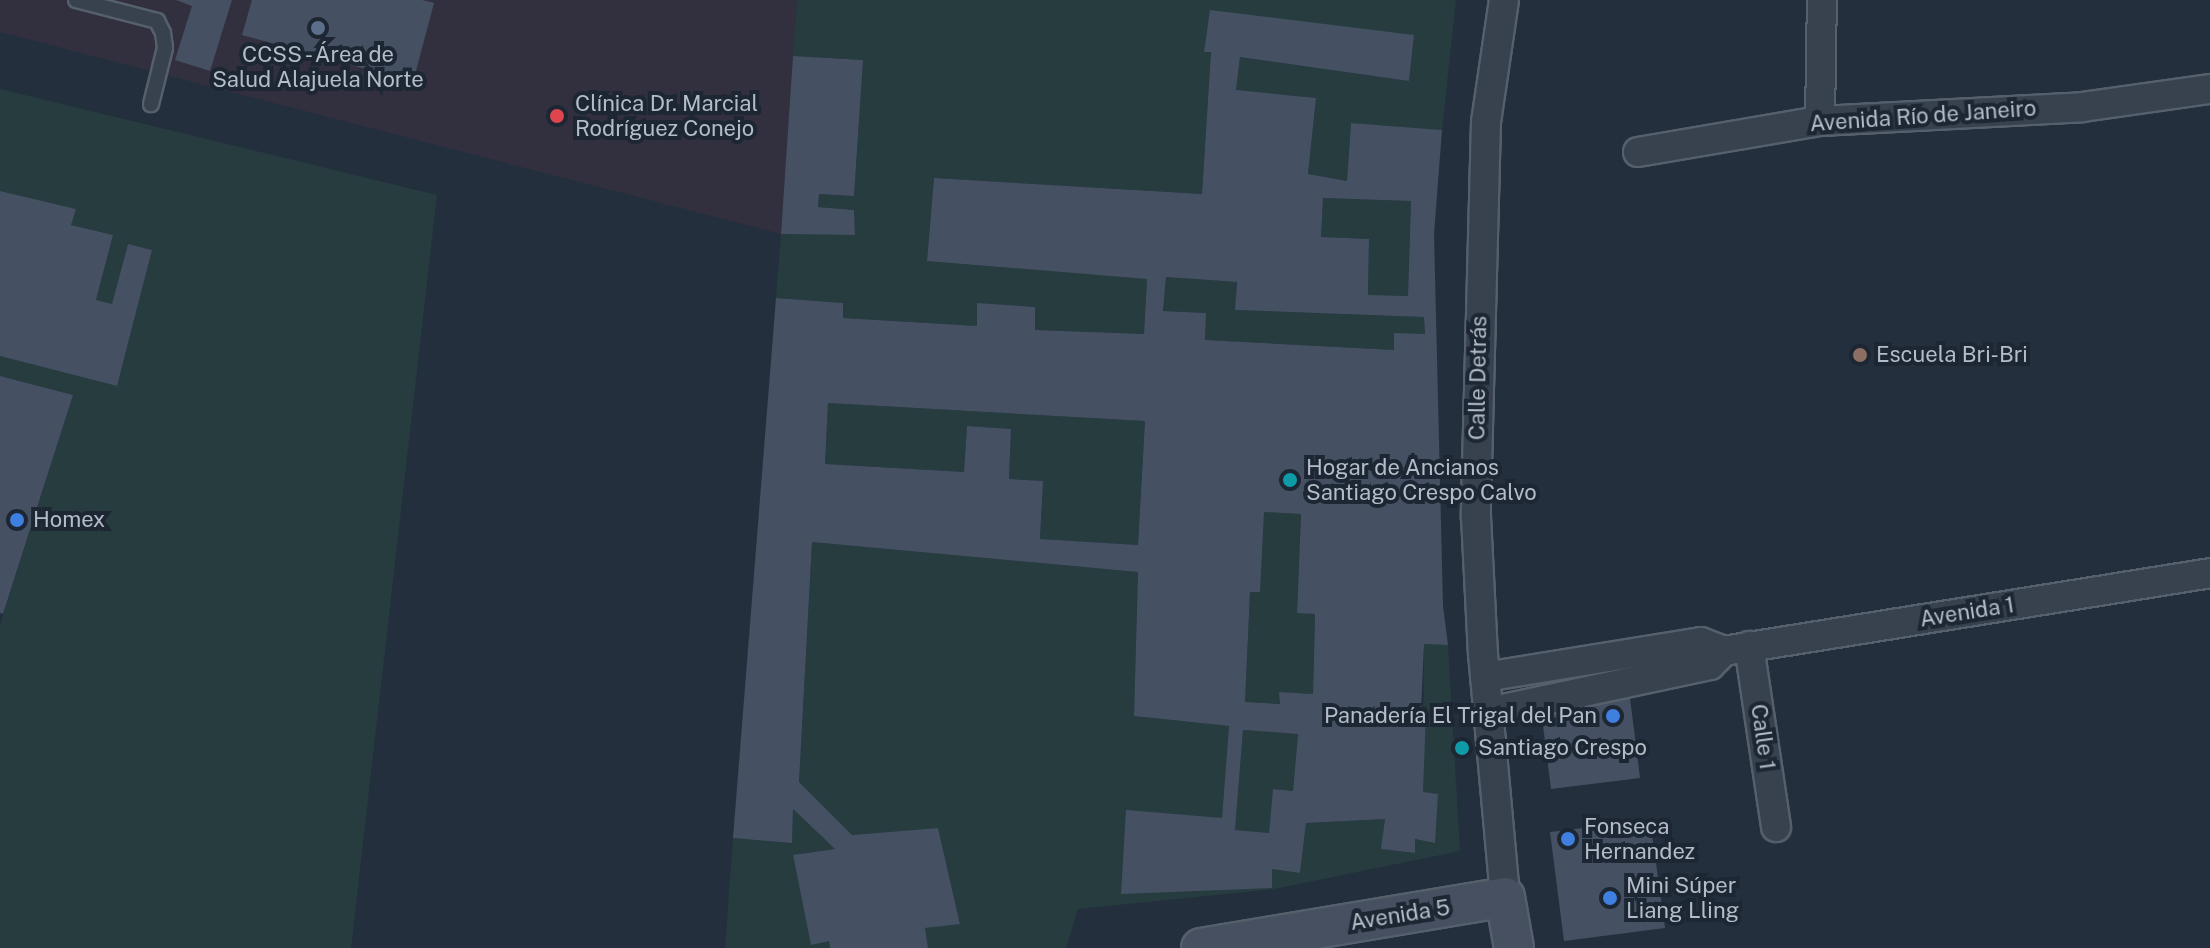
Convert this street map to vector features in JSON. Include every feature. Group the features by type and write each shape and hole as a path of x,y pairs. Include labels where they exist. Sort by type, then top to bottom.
{"street":[{"name":"Calle Detrás","path":"1504,0 1486,122 1476,517 1485,677 1505,897 1514,948"},
{"path":"1820,121 1822,0"},
{"name":"Avenida Río de Janeiro","path":"1638,152 1820,121 2083,107 2210,89"},
{"name":"Avenida 1","path":"1485,677 1701,642 1736,649 2210,573"},
{"name":"Avenida 1","path":"1489,712 1710,665 1736,649"},
{"name":"Calle 1","path":"1736,649 1776,827"},
{"name":"Avenida 5","path":"1201,948 1505,897"}],"lane":[{"path":"76,0 157,21 165,48 151,104"}],"shaded area":[{"name":"Clínica Dr. Marcial Rodríguez Conejo","path":"0,0 797,0 781,234 0,32"}],"green space":[{"path":"797,0 1456,0 1442,130 1351,123 1347,181 1308,174 1316,98 1236,90 1240,57 1409,81 1414,36 1211,10 1204,51 1211,52 1202,194 934,178 927,261 1147,279 1144,334 1035,330 1034,307 977,303 977,326 843,318 842,303 776,298 781,234 855,235 854,210 818,207 819,194 854,196 863,60 793,56"},
{"path":"0,89 437,195 351,948 0,948 0,625 73,395 0,376 0,356 117,386 152,250 128,244 112,304 96,300 113,235 71,225 75,209 0,191"},
{"path":"1323,198 1411,201 1408,296 1368,295 1369,239 1321,237"},
{"path":"1166,277 1236,282 1236,310 1424,317 1425,334 1394,350 1205,340 1206,313 1163,311"},
{"path":"828,403 1145,421 1138,545 1040,539 1043,481 1009,479 1011,429 967,426 964,472 825,464"},
{"path":"1264,512 1301,514 1297,612 1315,614 1313,694 1280,692 1280,704 1245,702 1250,592"},
{"path":"812,542 1138,572 1134,716 1229,726 1222,818 1271,888 1272,869 1300,873 1306,823 1385,819 1382,849 1414,853 1415,839 1434,843 1437,794 1423,792 1424,644 1448,645 1460,851 1274,889 1078,909 1066,948 928,948 925,928 960,923 938,828 852,835 799,782"},
{"path":"1243,730 1298,734 1293,791 1273,789 1269,833 1235,830"},
{"path":"793,809 835,849 793,855 811,944 829,941 830,948 725,948 733,838 792,843"}],"building":[{"path":"176,0 232,0 210,71 175,60 192,6"},
{"path":"252,0 422,0 434,3 413,82 242,35"},
{"name":"Hogar de Ancianos Santiago Crespo Calvo","path":"1210,10 1414,35 1409,81 1240,57 1236,90 1316,98 1308,174 1347,181 1351,123 1442,130 1434,234 1443,606 1448,645 1424,644 1421,711 1426,712 1423,792 1438,794 1435,843 1415,839 1415,853 1381,849 1385,819 1306,823 1300,873 1272,869 1272,888 1121,894 1126,810 1222,818 1229,726 1134,716 1138,572 812,542 799,782 852,835 938,828 960,924 925,928 928,948 830,948 829,941 811,945 793,855 835,849 793,809 792,843 733,838 776,298 843,303 843,318 977,326 977,303 1035,307 1035,330 1144,334 1147,279 927,261 934,178 1202,194 1211,52 1204,52","holes":["1323,198 1411,201 1408,296 1368,295 1369,239 1321,237","1166,277 1237,282 1235,310 1424,317 1425,334 1394,333 1394,350 1205,340 1206,313 1163,311","828,403 1145,421 1138,545 1040,539 1043,481 1009,479 1011,429 967,426 964,472 825,464","1264,512 1301,514 1297,613 1315,614 1313,694 1279,692 1280,704 1245,702 1250,592 1260,592","1243,730 1298,734 1293,791 1273,789 1269,833 1235,830"]},
{"path":"793,56 863,60 854,196 819,194 818,207 854,210 855,235 781,234"},
{"path":"0,191 76,209 71,225 113,235 96,300 112,304 128,244 152,250 117,386 0,356"},
{"name":"Homex","path":"0,376 73,395 3,614 0,613"},
{"path":"1630,698 1640,778 1551,789 1542,717"},
{"name":"Mini Súper Liang Lling","path":"1650,820 1665,928 1564,941 1550,832"}],"place":[{"name":"CCSS - Área de Salud Alajuela Norte","path":"318,28"},
{"name":"Clínica Dr. Marcial Rodríguez Conejo","path":"557,116"},
{"name":"Escuela Bri-Bri","path":"1860,355"},
{"name":"Hogar de Ancianos Santiago Crespo Calvo","path":"1290,480"},
{"name":"Homex","path":"17,520"},
{"name":"Panadería El Trigal del Pan","path":"1613,716"},
{"name":"Santiago Crespo","path":"1462,748"},
{"name":"Fonseca Hernandez","path":"1568,839"},
{"name":"Mini Súper Liang Lling","path":"1610,898"}]}
